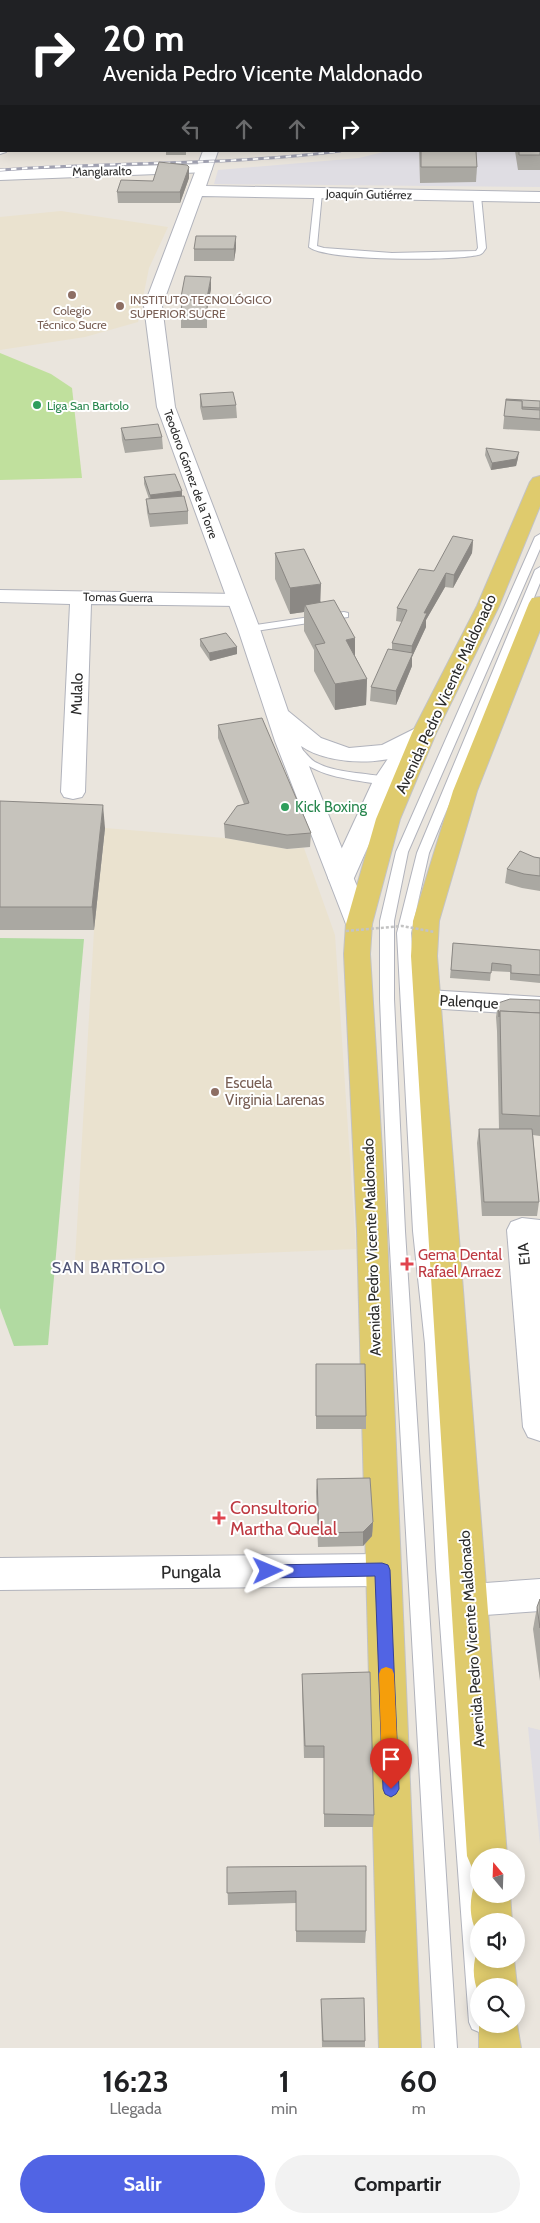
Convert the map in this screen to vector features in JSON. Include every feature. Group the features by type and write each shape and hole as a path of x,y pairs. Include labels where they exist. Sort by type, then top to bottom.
{"main road":[{"name":"Avenida Pedro Vicente Maldonado","path":"400,2048 382,1570 372,1221 357,954 352,927 417,738 499,607 540,482"},
{"name":"Avenida Pedro Vicente Maldonado","path":"486,1848 471,1600 463,1537 444,1221 424,956 426,921 465,791 536,610"},
{"path":"499,2033 500,2048"}],"street":[{"name":"Teodoro Gómez de la Torre","path":"212,152 153,306 166,407 249,629 287,741 341,878 352,927"},
{"name":"Manglaralto","path":"0,175 204,169"},
{"name":"Joaquín Gutiérrez","path":"198,191 540,197"},
{"name":"Tomas Guerra","path":"0,596 237,600"},
{"name":"Mulalo","path":"73,792 81,596"},
{"name":"Teodoro Gómez de la Torre","path":"276,707 302,739 320,749 342,754 366,755 390,752 417,738"},
{"path":"341,878 385,781 417,738"},
{"name":"Palenque","path":"428,1000 540,1006"},
{"name":"E1A","path":"531,1231 540,1427"},
{"name":"Pungala","path":"0,1574 382,1570"},
{"path":"471,1600 540,1596"}],"lane":[{"path":"318,193 313,246 317,250 354,253 445,255 478,252 482,248 477,196"},
{"path":"446,2048 397,1231 387,999 386,921 402,852 435,778 499,607 540,538"},
{"path":"476,1978 445,1568 433,1344 421,1230 404,933 423,853 453,780 536,610 540,570"},
{"path":"499,607 536,610"},
{"path":"249,629 344,615"},
{"path":"287,741 310,764 337,773 385,781"},
{"path":"435,778 453,780"},
{"path":"480,2033 481,2048"}],"path":[{"path":"352,927 402,926 435,932"}],"shaded area":[{"path":"383,152 540,152 540,187 214,184 218,170 359,158"},
{"name":"Colegio Técnico Sucre","path":"61,211 168,227 149,268 138,322 85,337 0,350 0,217"},
{"name":"Escuela Virginia Larenas","path":"105,828 225,838 287,849 304,848 335,935 356,1249 75,1261 94,930"},
{"path":"528,1727 540,1730 540,1845"}],"green space":[{"name":"Liga San Bartolo","path":"0,353 51,374 72,388 82,478 0,480"},
{"path":"0,938 84,939 48,1345 14,1346 0,1308"}],"building":[{"path":"421,152 476,152 477,167 421,167"},
{"path":"519,152 540,152 540,155 519,155"},
{"path":"159,162 187,165 189,167 180,192 117,192 121,180 153,181"},
{"path":"196,236 236,236 234,249 194,249"},
{"path":"185,276 211,277 207,298 181,297"},
{"path":"182,300 207,300 207,316 181,316"},
{"path":"233,392 236,405 202,407 200,394"},
{"path":"506,399 540,401 540,408 522,407 522,401"},
{"path":"506,400 522,401 522,409 540,410 540,419 504,416"},
{"path":"158,424 162,437 125,440 121,428"},
{"path":"486,448 519,452 516,459 492,463"},
{"path":"175,474 182,491 150,495 144,477"},
{"path":"184,496 188,511 149,514 146,499"},
{"path":"453,536 473,540 454,575 446,573 424,613 427,613 412,646 392,643 407,610 397,608 419,569 434,571"},
{"path":"304,549 321,584 290,588 275,553"},
{"path":"334,600 355,638 346,640 367,679 335,684 315,645 325,643 305,605"},
{"path":"226,633 237,647 209,653 200,639"},
{"path":"388,649 413,653 396,691 371,687"},
{"path":"262,718 311,833 287,835 224,824 237,806 249,803 218,725"},
{"path":"0,801 103,805 92,907 0,907"},
{"path":"520,851 540,858 540,876 507,869"},
{"path":"453,943 540,950 540,975 511,973 511,965 492,963 491,973 451,970"},
{"path":"510,999 540,1000 540,1013 500,1011 499,1017 498,1003"},
{"path":"500,1011 540,1013 540,1116 502,1114"},
{"path":"479,1129 532,1129 539,1202 484,1202"},
{"path":"316,1364 365,1364 366,1416 316,1416"},
{"path":"370,1478 373,1522 363,1532 319,1533 317,1479"},
{"path":"540,1599 540,1628 537,1607"},
{"path":"370,1672 374,1815 324,1814 324,1746 305,1746 302,1674"},
{"path":"366,1866 366,1931 296,1931 296,1891 227,1893 227,1867"},
{"path":"364,1998 365,2041 323,2041 321,1999"}],"railway":[{"path":"0,170 255,159 332,152"}],"slow traffic":[{"path":"386,1674 389,1741"}],"place":[{"name":"Colegio Técnico Sucre","path":"72,295"},
{"name":"INSTITUTO TECNOLÓGICO SUPERIOR SUCRE","path":"120,306"},
{"name":"Liga San Bartolo","path":"37,405"},
{"name":"Kick Boxing","path":"285,807"},
{"name":"Escuela Virginia Larenas","path":"215,1092"},
{"name":"Gema Dental Rafael Arraez","path":"407,1264"},
{"name":"Consultorio Martha Quelal","path":"219,1518"}],"district":[{"name":"SAN BARTOLO","path":"109,1267"}],"route":[{"path":"268,1571 382,1570 391,1789"}]}
